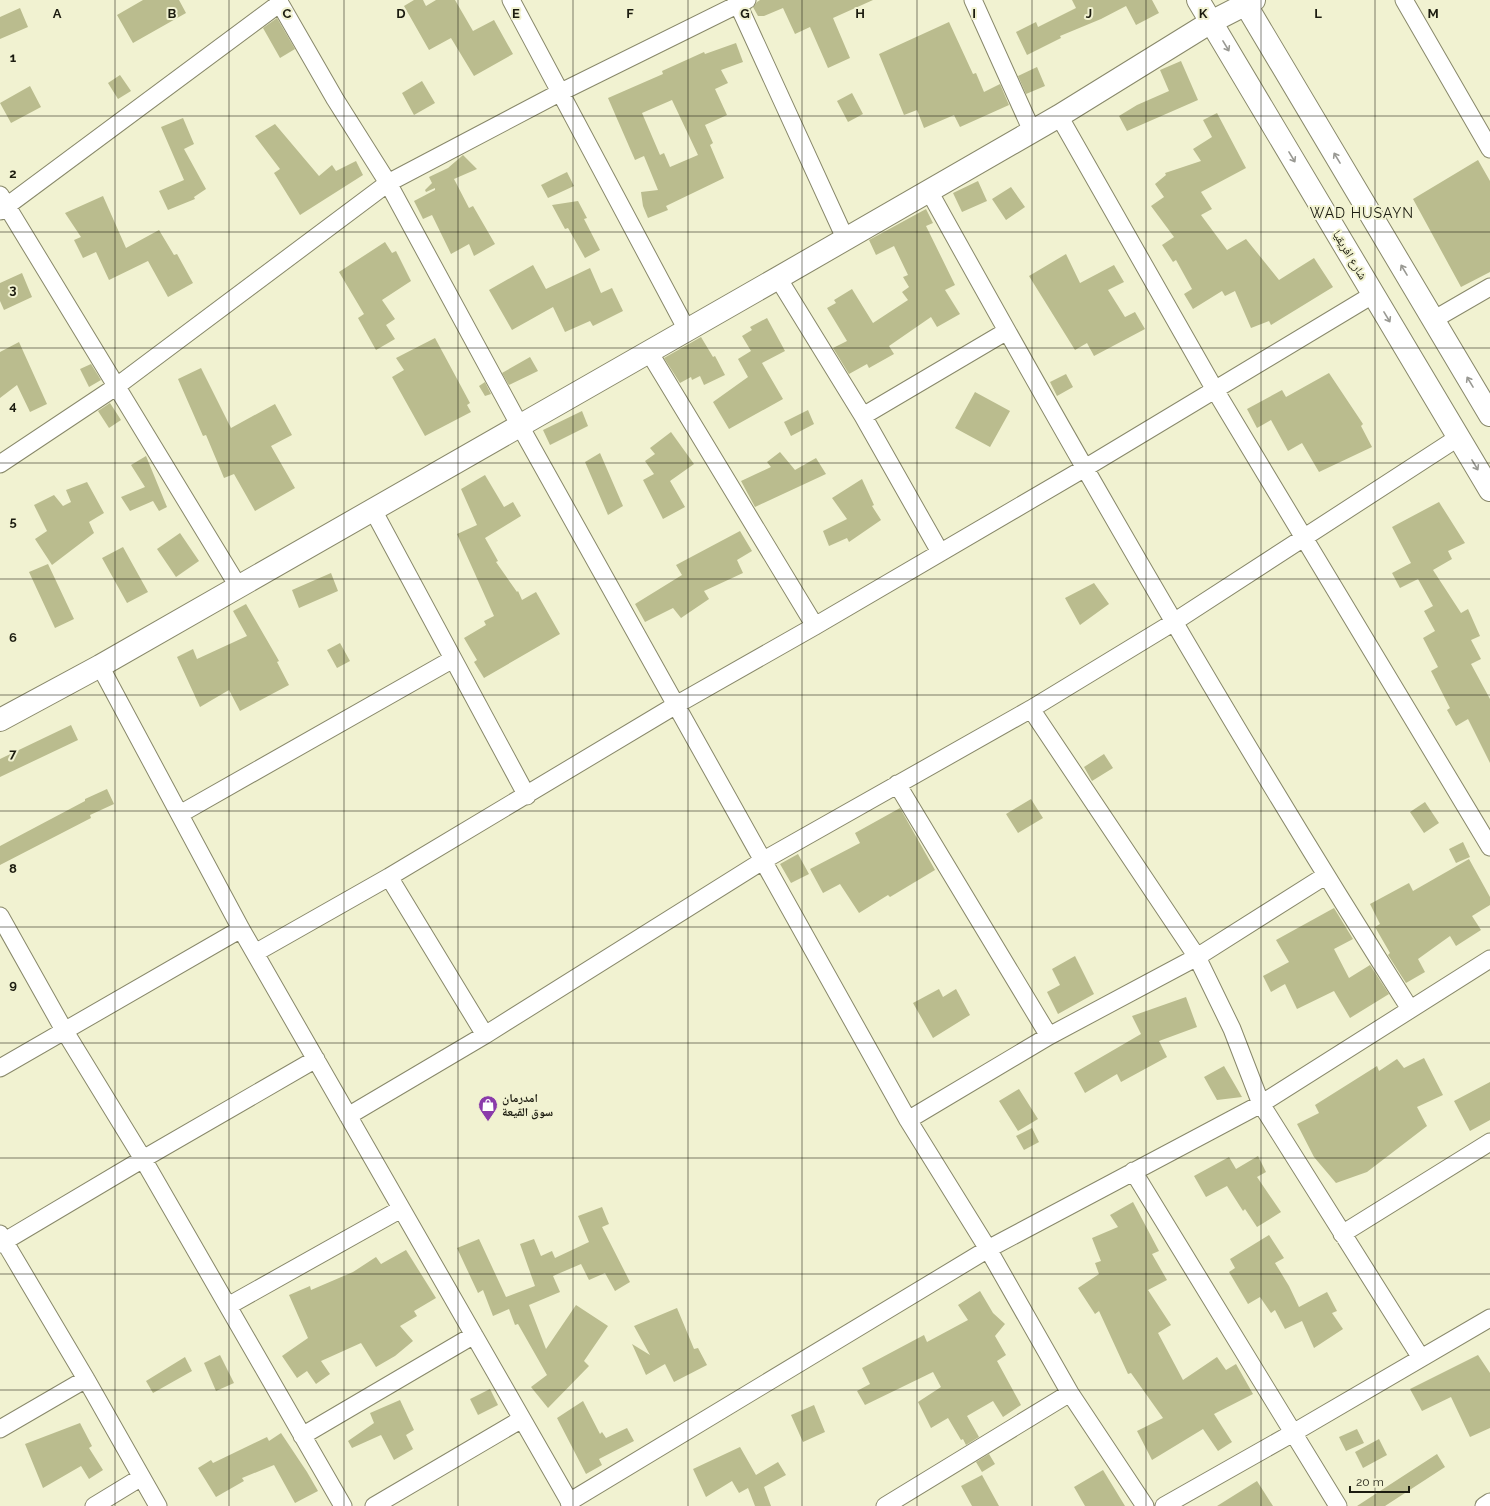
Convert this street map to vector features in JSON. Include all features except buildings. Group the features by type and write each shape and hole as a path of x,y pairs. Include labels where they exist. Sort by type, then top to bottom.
{"street":[{"path":"511,0 559,93 687,330"},
{"path":"973,0 1032,131"},
{"name":"شارع افريقيا","path":"1198,0 1490,490"},
{"path":"1404,0 1490,149"},
{"path":"0,464 117,386 388,183 559,93 741,1 845,238"},
{"path":"238,586 117,386 2,204 279,2 335,99 388,183 520,426 908,1120 988,1249 1070,1393 1145,1506"},
{"path":"0,720 100,666 778,278 1059,116 1211,22 1248,2 1490,415"},
{"path":"1059,116 1215,390 1490,847"},
{"path":"929,191 1007,331 1174,622 1325,876 1410,1009"},
{"path":"778,278 863,416 940,552"},
{"path":"1433,320 1490,287"},
{"path":"255,953 390,877 676,705 815,626 1085,468 1374,294"},
{"path":"863,416 1007,331"},
{"path":"649,352 815,626"},
{"path":"348,1116 485,1035 764,860 1030,709 1174,622 1459,437"},
{"path":"374,510 527,796"},
{"path":"180,814 453,659"},
{"path":"100,666 241,929 570,1504 988,1249 1261,1104 1490,960"},
{"path":"1030,709 1197,957 1232,1029 1261,1104 1421,1358"},
{"path":"897,784 1049,1036"},
{"path":"908,1120 1049,1036 1197,957 1325,876"},
{"path":"390,877 485,1035"},
{"path":"0,916 64,1030 143,1158 343,1506"},
{"path":"0,1068 241,929"},
{"path":"158,1506 140,1478 86,1378 1,1240 316,1059"},
{"path":"1342,1234 1490,1142"},
{"path":"1133,1171 1338,1506"},
{"path":"228,1306 401,1209"},
{"path":"1164,1506 1293,1433 1490,1318"},
{"path":"302,1436 474,1335"},
{"path":"0,1429 86,1378"},
{"path":"886,1506 1070,1393"},
{"path":"374,1506 522,1419"},
{"path":"94,1506 140,1478"},
{"path":"1484,1506 1490,1502"}],"place":[{"name":"امدرمان سوق القيعة","path":"488,1122"}],"district":[{"name":"WAD HUSAYN","path":"1362,213"}]}
